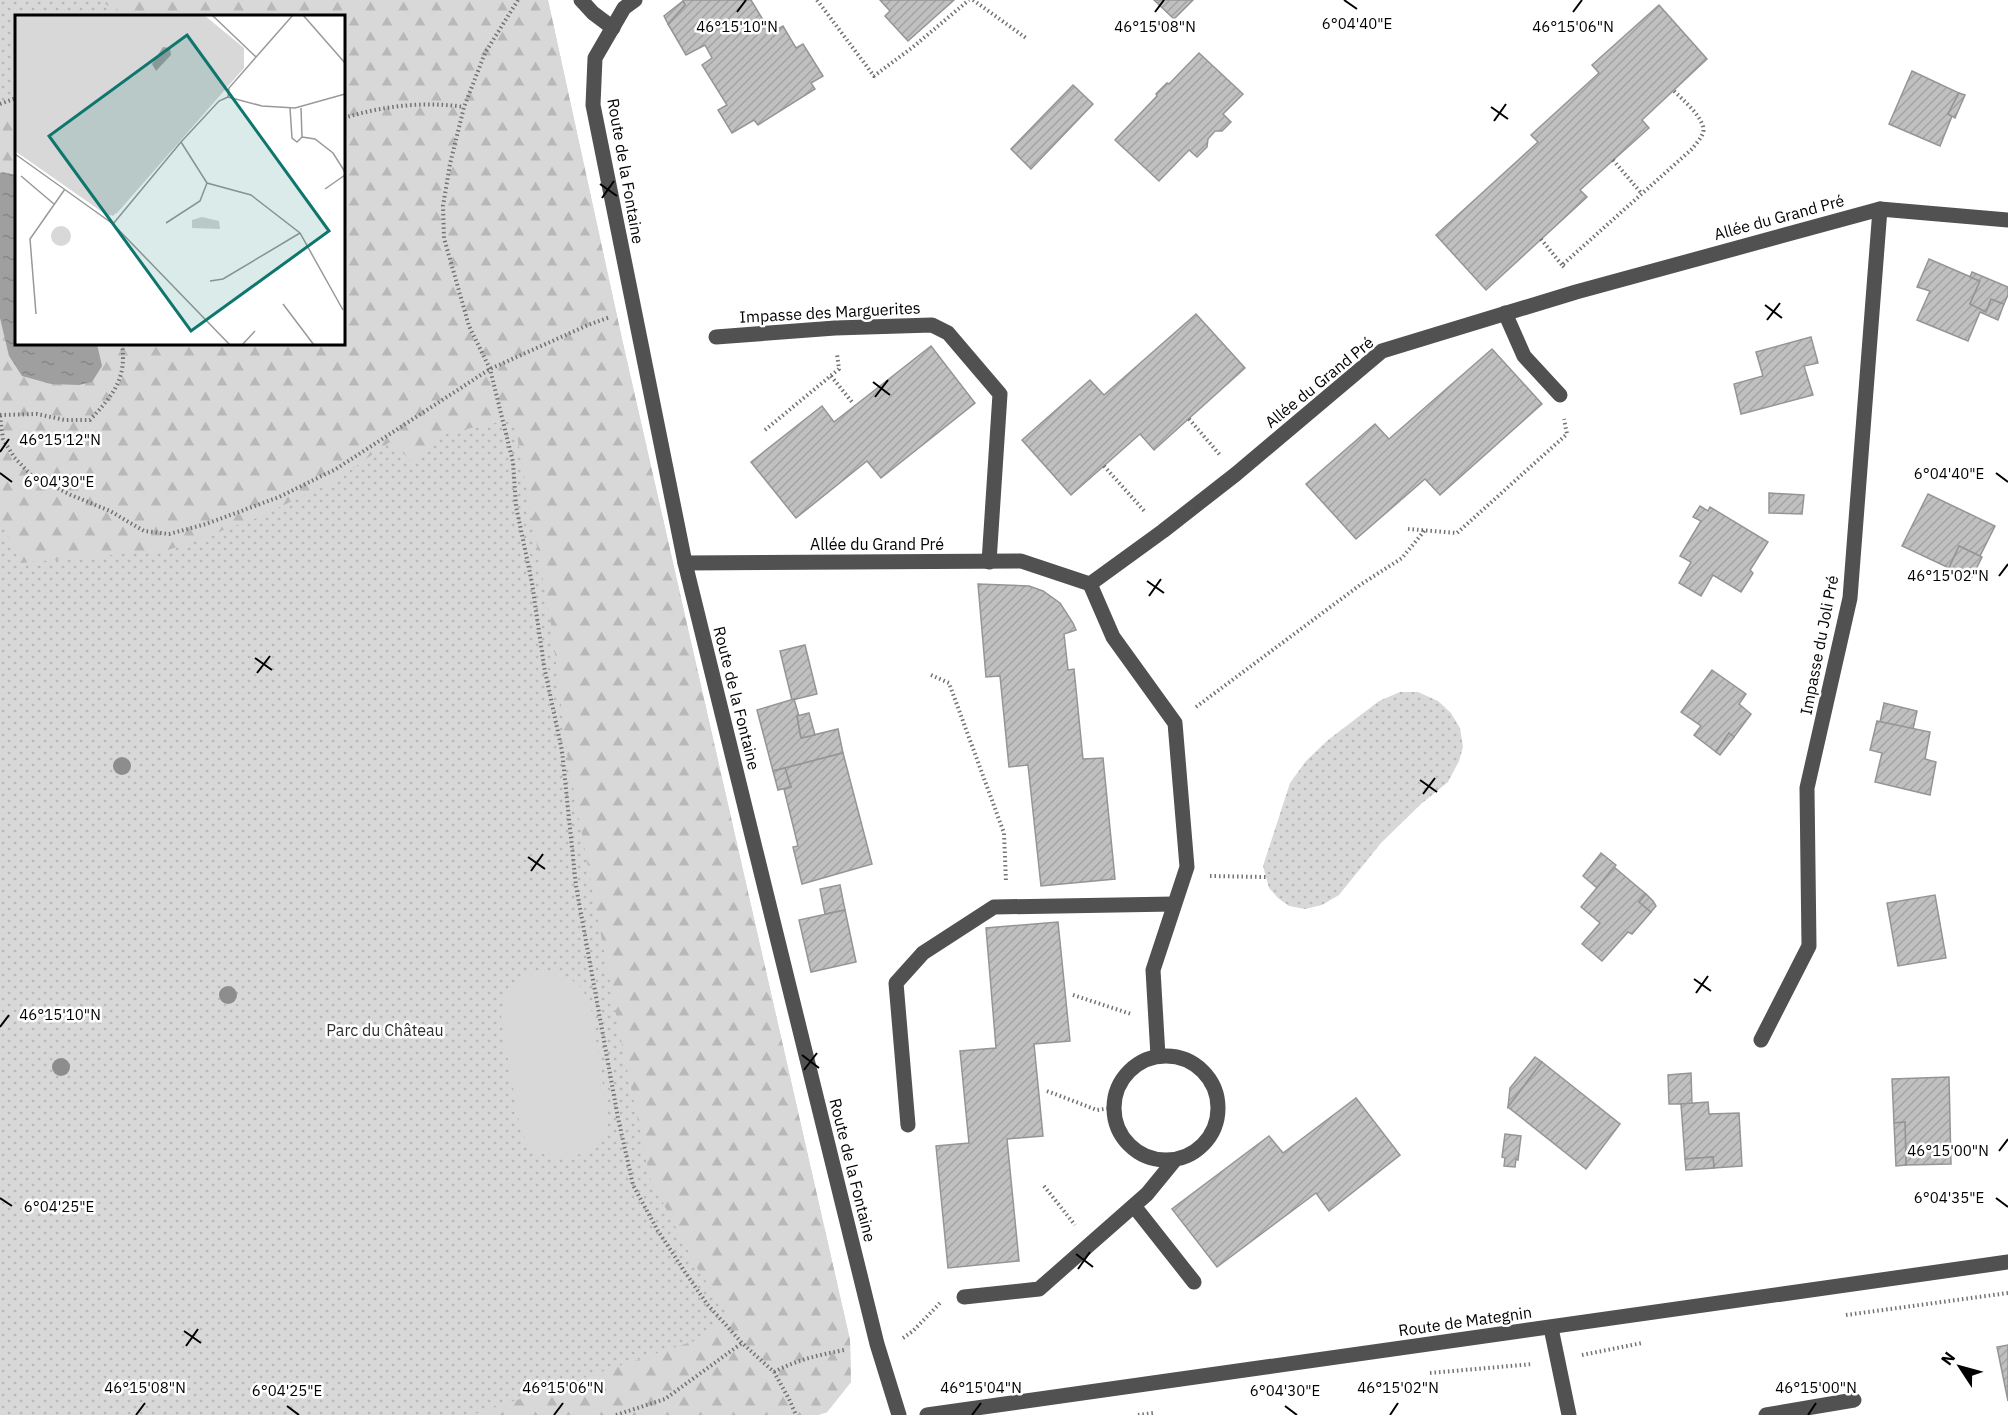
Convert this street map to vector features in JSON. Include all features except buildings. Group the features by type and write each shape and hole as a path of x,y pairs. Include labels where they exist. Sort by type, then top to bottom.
{"street":[{"path":"581,0 593,13 613,28"},
{"name":"Route de la Fontaine","path":"635,0 624,8 596,58 593,105 685,563 877,1344 899,1415"},
{"name":"Allée du Grand Pré","path":"685,563 1021,561 1090,584 1236,474 1382,351 1576,292 1880,209 2008,220"},
{"name":"Impasse du Joli Pré","path":"1761,1040 1809,946 1808,788 1850,598 1880,209"},
{"path":"1505,313 1524,356 1560,395"},
{"name":"Impasse des Marguerites","path":"716,337 835,328 932,325 948,333 1000,394 989,562"},
{"path":"1090,584 1113,637 1175,723 1187,867 1153,970 1158,1056"},
{"path":"908,1125 896,983 923,953 994,907 1174,904"},
{"path":"964,1297 1039,1289 1147,1194 1174,1161 1199,1149 1211,1134 1217,1117 1218,1099 1214,1087 1204,1072 1190,1061 1172,1055 1158,1056 1140,1061 1126,1073 1116,1089 1112,1108 1116,1126 1125,1142 1143,1156 1174,1161"},
{"path":"1134,1206 1194,1282"},
{"name":"Route de Mategnin","path":"927,1415 2008,1262"},
{"path":"1551,1328 1569,1415"},
{"path":"1766,1415 1854,1400"}],"path":[{"path":"518,0 485,53 464,107 442,206 444,238 470,327 490,369 513,462 516,506 532,583 544,666 562,752 576,886 618,1118 633,1185 658,1231 707,1304 742,1343 774,1372 796,1415"},
{"path":"817,0 874,76 914,47 971,0 1026,39"},
{"path":"1562,265 1692,149 1704,131 1703,123 1673,90"},
{"path":"0,104 15,98"},
{"path":"345,118 370,110 409,105 445,104 464,107"},
{"path":"1613,160 1642,194"},
{"path":"1541,239 1567,271 1576,292"},
{"path":"122,345 123,373 108,400 90,420 65,420 37,414 18,413 0,416 3,439 14,457 30,475 110,511 144,531 169,534 206,524 279,496 336,469 490,369 588,325 634,310"},
{"path":"765,430 839,369 835,328"},
{"path":"831,376 852,402"},
{"path":"1408,529 1457,533 1567,434 1560,395"},
{"path":"1190,418 1236,474"},
{"path":"1104,466 1163,531"},
{"path":"1175,723 1360,585 1402,558 1425,530"},
{"path":"931,675 949,683 1004,833 1007,907"},
{"path":"1184,875 1266,877"},
{"path":"1073,995 1124,1012 1155,1017"},
{"path":"1047,1091 1097,1110 1112,1108"},
{"path":"1044,1186 1090,1244"},
{"path":"903,1338 913,1331 946,1296 964,1297"},
{"path":"616,1415 665,1399 742,1343"},
{"path":"774,1372 813,1356 844,1350"}],"green space":[{"name":"Parc du Château","path":"0,0 548,0 622,339 850,1340 851,1382 827,1412 818,1415 0,1415"},
{"path":"96,0 548,0 622,339 850,1340 851,1382 827,1412 818,1415 472,1415 703,1338 727,1313 697,1268 650,1178 620,1035 568,761 552,630 514,419 448,433 413,462 390,442 335,481 254,519 168,550 20,563 0,519 0,106 15,98 15,345 345,345 345,15 130,15"},
{"path":"1400,692 1418,692 1438,701 1451,713 1460,728 1463,747 1459,761 1448,782 1421,804 1381,843 1339,895 1322,905 1305,909 1289,906 1269,888 1263,866 1290,783 1306,761 1328,740 1379,701"},
{"path":"537,970 571,979 587,997 591,1007 608,1117 608,1131 592,1148 571,1157 561,1158 540,1153 525,1138 520,1127 501,1019 504,999 519,981"}],"water":[{"path":"0,173 15,175 15,345 97,345 102,366 92,382 79,385 51,384 22,376 9,356 0,318"}]}
